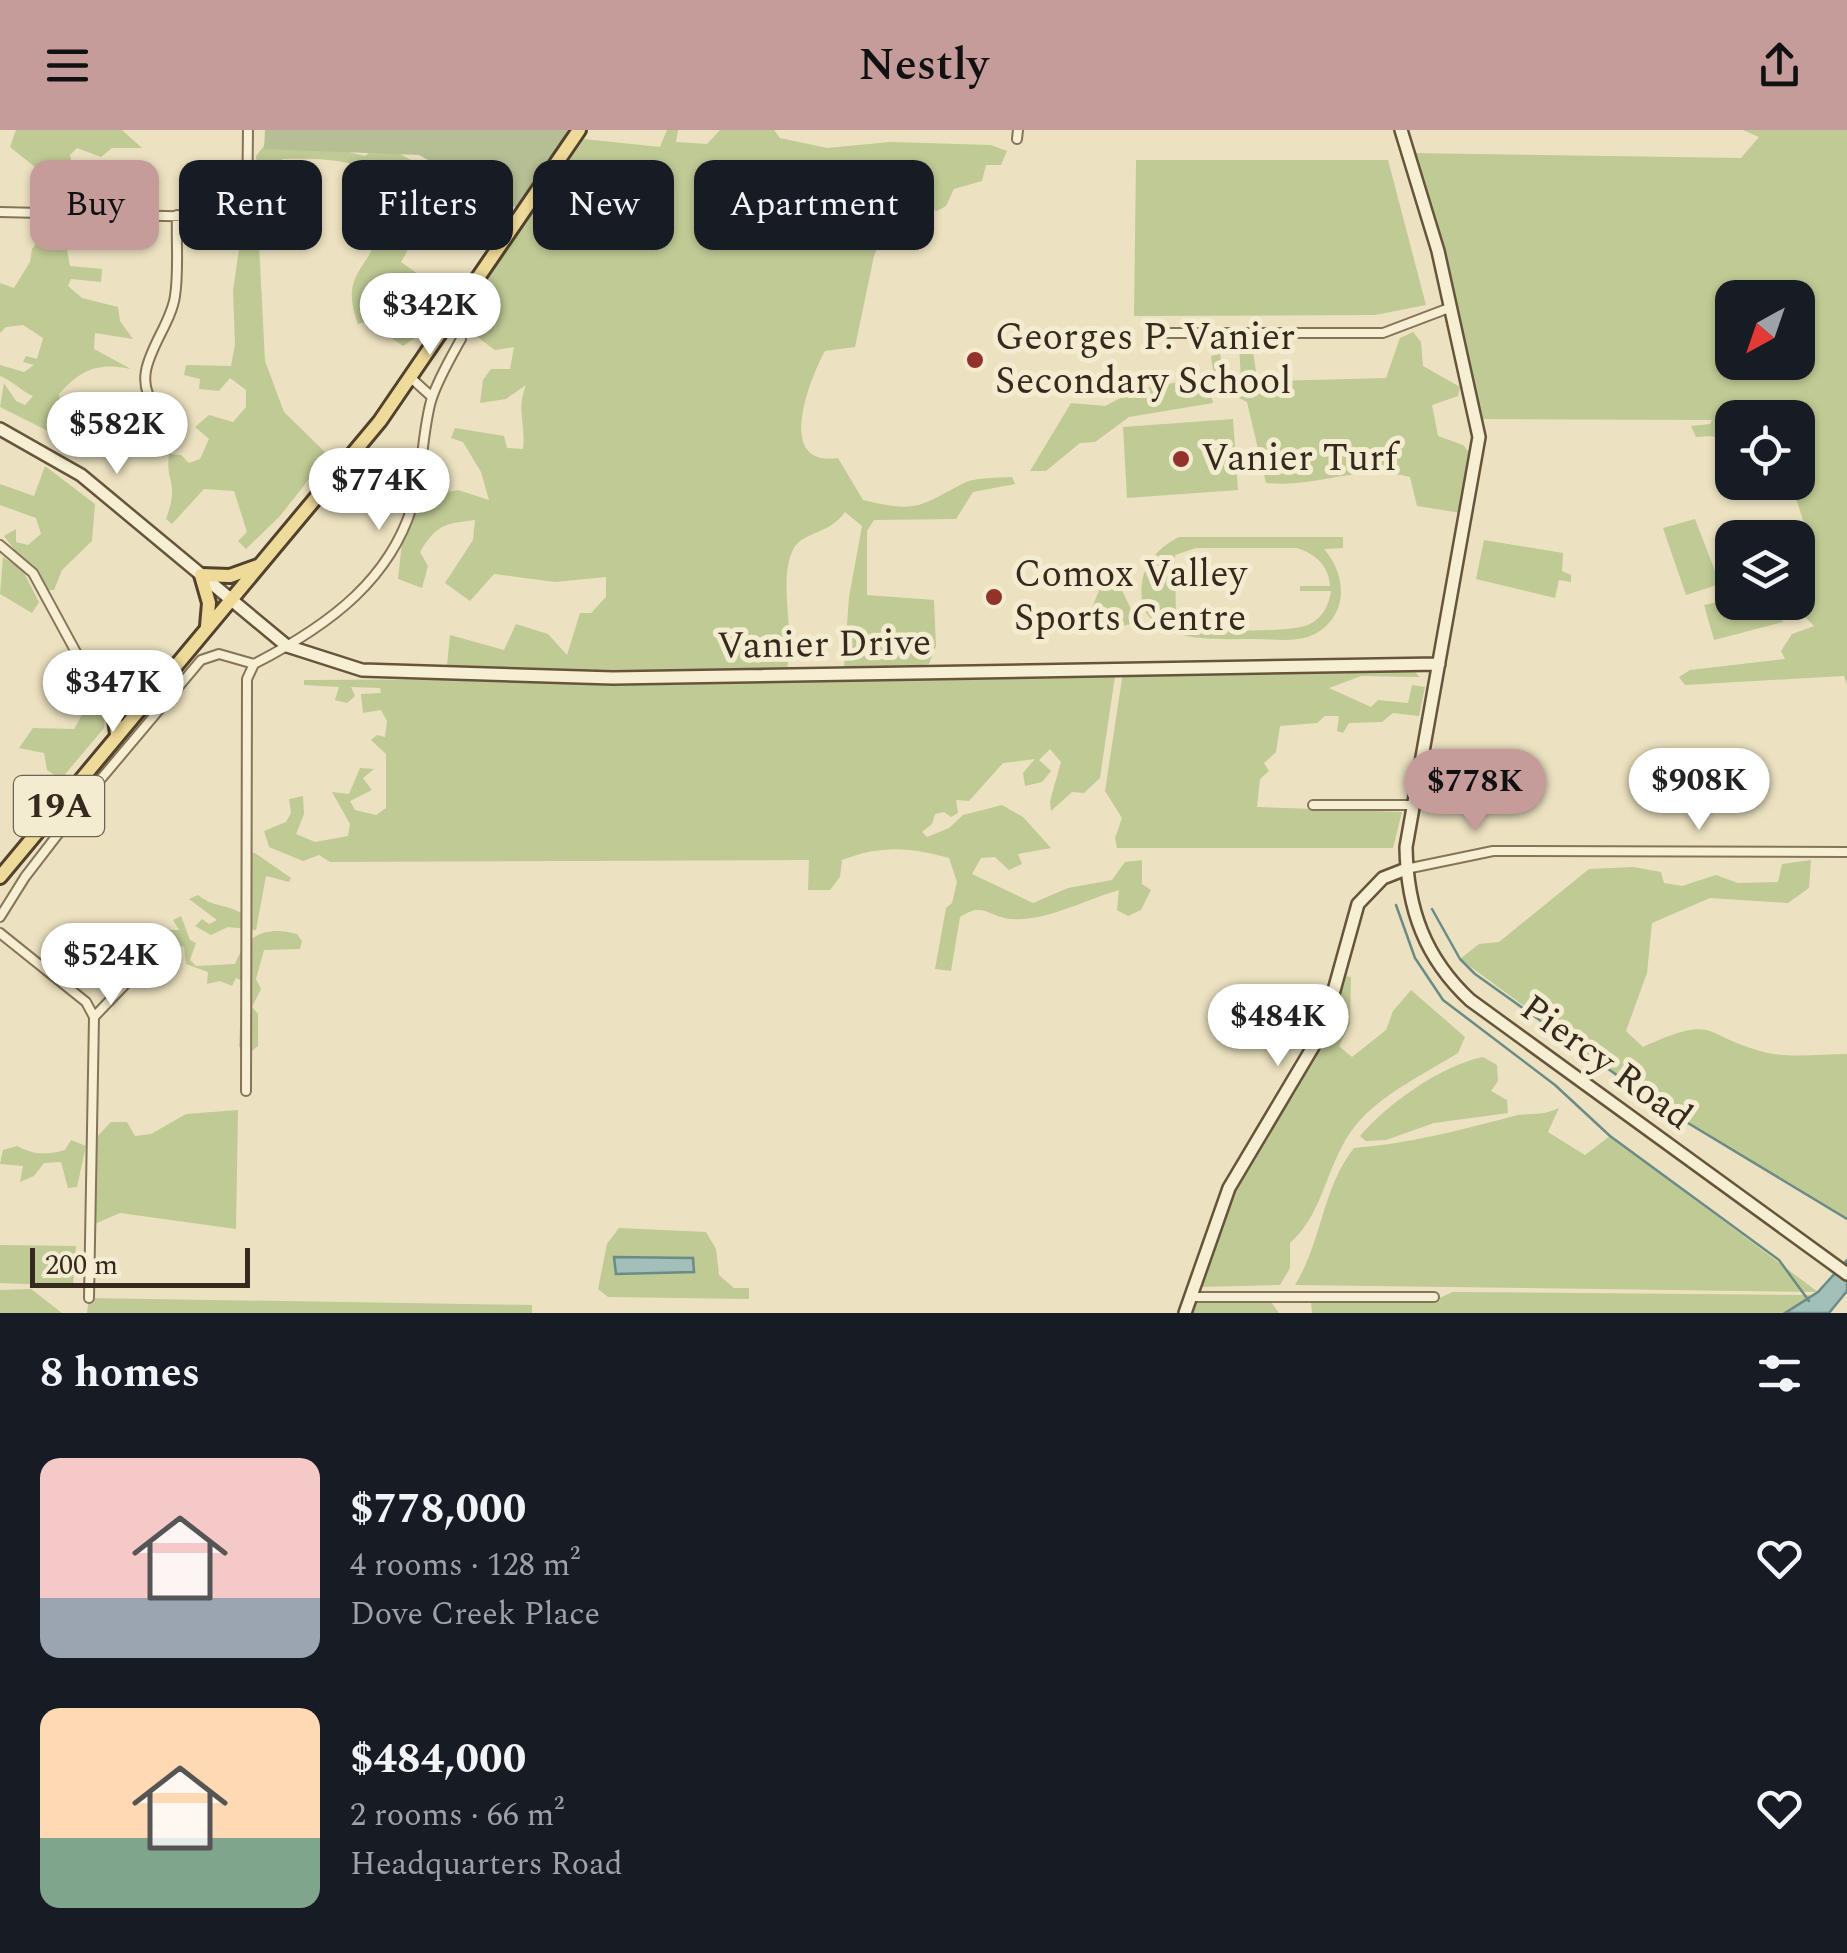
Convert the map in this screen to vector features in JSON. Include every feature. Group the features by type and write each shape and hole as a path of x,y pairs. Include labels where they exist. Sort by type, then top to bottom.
{"main road":[{"name":"19A","path":"0,877 411,378 580,130"},
{"path":"206,628 208,603 201,575 230,576 260,566"},
{"path":"116,734 112,697 138,695 157,686"}],"street":[{"path":"0,212 248,218 248,130"},
{"name":"Piercy Road","path":"1401,130 1479,437 1406,848 1406,869 1420,930 1445,976 1492,1018 1847,1274"},
{"path":"156,408 148,398 148,358 175,298 177,216"},
{"path":"1168,333 1383,333 1449,308"},
{"path":"246,1091 247,679 254,664 349,605 390,553 416,493 432,397 461,338"},
{"path":"411,378 432,397"},
{"name":"Vanier Drive","path":"0,429 81,475 287,646 362,670 455,676 766,676 1439,664"},
{"path":"0,545 33,573 90,678 133,715"},
{"path":"0,917 24,876 201,660 219,654 254,664"},
{"path":"1313,805 1415,806"},
{"path":"1185,1313 1229,1188 1323,1030 1358,904 1382,878 1406,869 1492,851 1847,852"},
{"path":"0,932 86,1002 94,1018 89,1298"},
{"path":"94,1018 136,973"},
{"path":"1190,1297 1434,1297"}],"green space":[{"path":"16,130 122,130 142,148 112,148 101,157 77,148 70,155 71,160 30,163 10,147"},
{"path":"265,130 568,130 548,160 533,160 533,184 517,208 513,206 513,160 428,160 419,155 264,149"},
{"path":"667,130 678,130 676,142 707,144 720,130 774,130 780,138 827,148 890,142 991,145 1007,151 1001,165 986,165 982,181 954,189 946,206 937,211 934,160 694,160 694,250 876,250 855,347 825,351 812,381 802,418 807,449 818,457 838,458 863,500 895,506 916,505 969,481 1012,477 1015,484 973,492 956,519 874,520 867,531 867,595 934,600 936,646 929,664 891,669 844,667 849,597 862,526 845,512 832,525 798,543 789,561 785,676 446,676 450,635 504,650 516,624 548,634 567,655 580,613 591,613 606,597 606,577 555,582 494,574 470,601 445,583 473,540 475,520 448,524 431,536 420,552 428,566 422,588 398,579 403,533 423,496 458,490 489,500 481,472 463,442 451,438 455,428 504,436 507,448 523,449 522,401 526,385 506,399 480,403 483,380 491,369 510,369 514,347 495,350 476,335 470,325 471,301 507,250 513,250 513,241 533,212 533,250 674,250 674,160 569,160 584,139 660,147"},
{"path":"1743,130 1847,130 1847,685 1844,676 1685,685 1679,677 1690,670 1785,659 1781,651 1792,634 1814,626 1808,620 1815,620 1815,520 1803,520 1797,500 1815,500 1815,400 1715,400 1715,437 1696,437 1691,426 1710,424 1712,420 1476,419 1409,153 1741,158 1759,137"},
{"path":"385,140 411,160 256,160 256,156 266,143 324,146 365,156"},
{"path":"1136,160 1388,160 1426,305 1375,315 1134,316"},
{"path":"32,250 67,250 70,266 102,269 101,282 71,279 68,286 82,298 118,307 120,321 133,339 95,333 94,349 131,369 100,367 67,385 59,394 60,407 82,399 92,409 62,417 56,435 0,407 4,383 16,401 25,405 33,396 0,376 0,365 24,372 34,365 23,362 26,356 37,359 43,338 23,325 6,327 0,333 0,283 14,288 30,262"},
{"path":"239,250 259,250 265,361 284,412 328,455 280,516 246,549 238,541 247,532 234,491 204,489 172,524 166,519 172,497 169,454 181,455 189,463 200,459 209,439 195,427 209,415 233,422 246,407 246,390 230,378 219,391 199,389 200,379 184,375 186,365 231,366 235,344 233,291"},
{"path":"408,250 401,262 448,295 452,306 442,320 403,346 384,333 413,303 396,286 378,284 372,302 378,318 358,324 352,291 372,251"},
{"path":"1413,332 1421,342 1423,366 1460,387 1458,396 1432,405 1438,436 1463,445 1472,456 1461,513 1417,506 1410,477 1371,473 1266,483 1247,402 1215,386 1211,356 1220,354 1224,376 1241,379 1239,346 1252,345 1257,378 1386,378 1400,338"},
{"path":"1206,377 1213,403 1129,417 1095,442 1080,443 1046,471 1030,471 1071,403 1105,406 1136,390"},
{"name":"Vanier Turf","path":"1233,419 1238,490 1127,498 1123,427"},
{"path":"45,466 95,504 92,541 62,570 54,590 45,590 4,536 16,529 16,542 28,545 41,534 36,518 0,505 0,484 34,496"},
{"path":"1695,519 1715,571 1715,586 1686,595 1663,528"},
{"path":"1179,537 1343,537 1343,548 1324,549 1340,582 1339,606 1326,626 1301,639 1199,638 1163,628 1150,618 1143,603 1142,583 1150,561","holes":["1196,548 1304,551 1324,567 1330,586 1300,586 1300,591 1331,591 1325,610 1310,624 1243,631 1176,622 1175,555"]},
{"path":"1484,540 1563,553 1562,571 1571,575 1571,582 1559,580 1555,598 1476,579"},
{"path":"3,557 22,569 39,602 32,613 0,594"},
{"path":"1112,569 1137,622 1113,629 1087,620 1107,571"},
{"path":"1715,603 1715,620 1783,622 1714,640 1704,605"},
{"path":"1123,672 1415,672 1420,677 1361,676 1329,688 1371,707 1378,700 1408,703 1412,685 1425,687 1419,716 1393,713 1382,722 1349,723 1343,733 1337,731 1339,716 1325,716 1317,723 1280,726 1276,752 1264,763 1269,771 1260,779 1257,807 1402,812 1393,848 1117,848 1115,838 1122,818 1105,791"},
{"path":"1115,676 1100,778 1084,793 1072,792 1051,811 1061,762 1050,749 1039,760 1051,771 1042,782 1025,786 1023,773 1035,759 1003,763 969,801 956,800 958,813 951,817 944,812 935,814 932,824 922,832 927,837 949,828 963,815 1002,805 1023,817 1051,848 1018,854 1022,864 1009,870 995,857 981,858 972,874 1033,903 1068,888 1112,880 1125,862 1142,860 1142,884 1151,890 1141,910 1128,916 1117,910 1119,890 1038,917 1011,919 981,910 968,912 960,917 951,971 935,969 946,908 952,903 957,882 949,858 934,854 895,849 856,855 842,860 840,877 830,890 808,890 809,860 330,862 319,855 303,861 269,847 264,831 286,822 291,813 289,799 303,796 304,814 296,834 315,842 348,836 350,824 332,792 349,794 360,768 374,769 363,778 372,790 350,801 355,810 376,815 386,808 386,754 371,740 377,735 385,737 387,721 381,710 363,713 361,694 381,693 380,688 351,687 355,696 347,703 335,700 339,687 304,685 304,680"},
{"path":"83,681 89,701 106,704 104,728 61,779 47,770 44,753 19,748 33,728 74,729 82,715 59,693"},
{"path":"244,853 255,853 291,878 289,882 266,876 256,930 228,927 211,935 195,926 202,919 209,924 217,920 189,899 198,895 243,914"},
{"path":"1811,860 1809,888 1788,903 1710,898 1652,923 1647,973 1626,1031 1643,1047 1698,1029 1768,1053 1847,1054 1847,1219 1663,1108 1460,959 1479,944 1499,942 1589,869 1633,867 1661,872 1664,883 1682,886 1716,875 1738,883 1778,882 1782,864"},
{"path":"181,916 190,940 196,943 190,960 196,966 235,964 252,939 267,932 297,934 302,941 300,949 264,950 256,979 261,989 252,1007 258,1014 258,1046 252,1051 239,1047 242,981 236,978 232,986 220,981 207,984 208,972 186,964 184,947 172,942 158,945 169,930 179,930 173,920"},
{"path":"1344,976 1351,977 1350,1024 1339,1046 1352,1057 1386,1030 1393,1011 1411,990 1465,1037 1458,1053 1383,1099 1350,1133 1312,1215 1290,1243 1290,1268 1280,1285 1199,1287 1234,1183 1296,1092 1327,1026"},
{"path":"1483,1057 1497,1065 1498,1081 1491,1091 1507,1100 1508,1113 1434,1123 1386,1140 1366,1141 1360,1136 1416,1088 1450,1068"},
{"path":"1559,1108 1548,1132 1585,1155 1610,1136 1818,1292 1295,1285 1335,1180 1354,1148 1414,1140"},
{"path":"238,1110 236,1229 120,1213 90,1226 91,1143 111,1122 127,1122 135,1136 151,1134 186,1114"},
{"path":"71,1140 86,1146 77,1187 68,1188 61,1162 44,1163 34,1176 20,1182 23,1166 0,1164 3,1150 17,1146 34,1153 52,1153 65,1150"},
{"path":"619,1228 706,1232 716,1249 719,1275 734,1288 749,1288 749,1299 608,1297 598,1289 607,1244"},
{"path":"0,1245 76,1246 73,1286 0,1283"},
{"path":"30,1289 62,1313 0,1313 0,1290"},
{"path":"1453,1292 1813,1295 1785,1313 1312,1313 1311,1302 1437,1299"},
{"path":"89,1298 532,1305 532,1313 87,1313"},
{"path":"1269,1299 1279,1313 1190,1313 1194,1300"}],"water":[{"path":"614,1257 693,1258 694,1272 616,1274"},
{"path":"1847,1260 1847,1291 1829,1313 1785,1313 1818,1292"}],"waterway":[{"path":"1396,905 1415,958 1443,1000 1555,1085 1610,1136 1779,1260 1809,1301"},
{"path":"1432,909 1460,959 1475,974 1663,1108 1847,1219"}],"place":[{"name":"Georges P. Vanier Secondary School","path":"975,360"},
{"name":"Vanier Turf","path":"1181,459"},
{"name":"Comox Valley Sports Centre","path":"994,597"}]}
